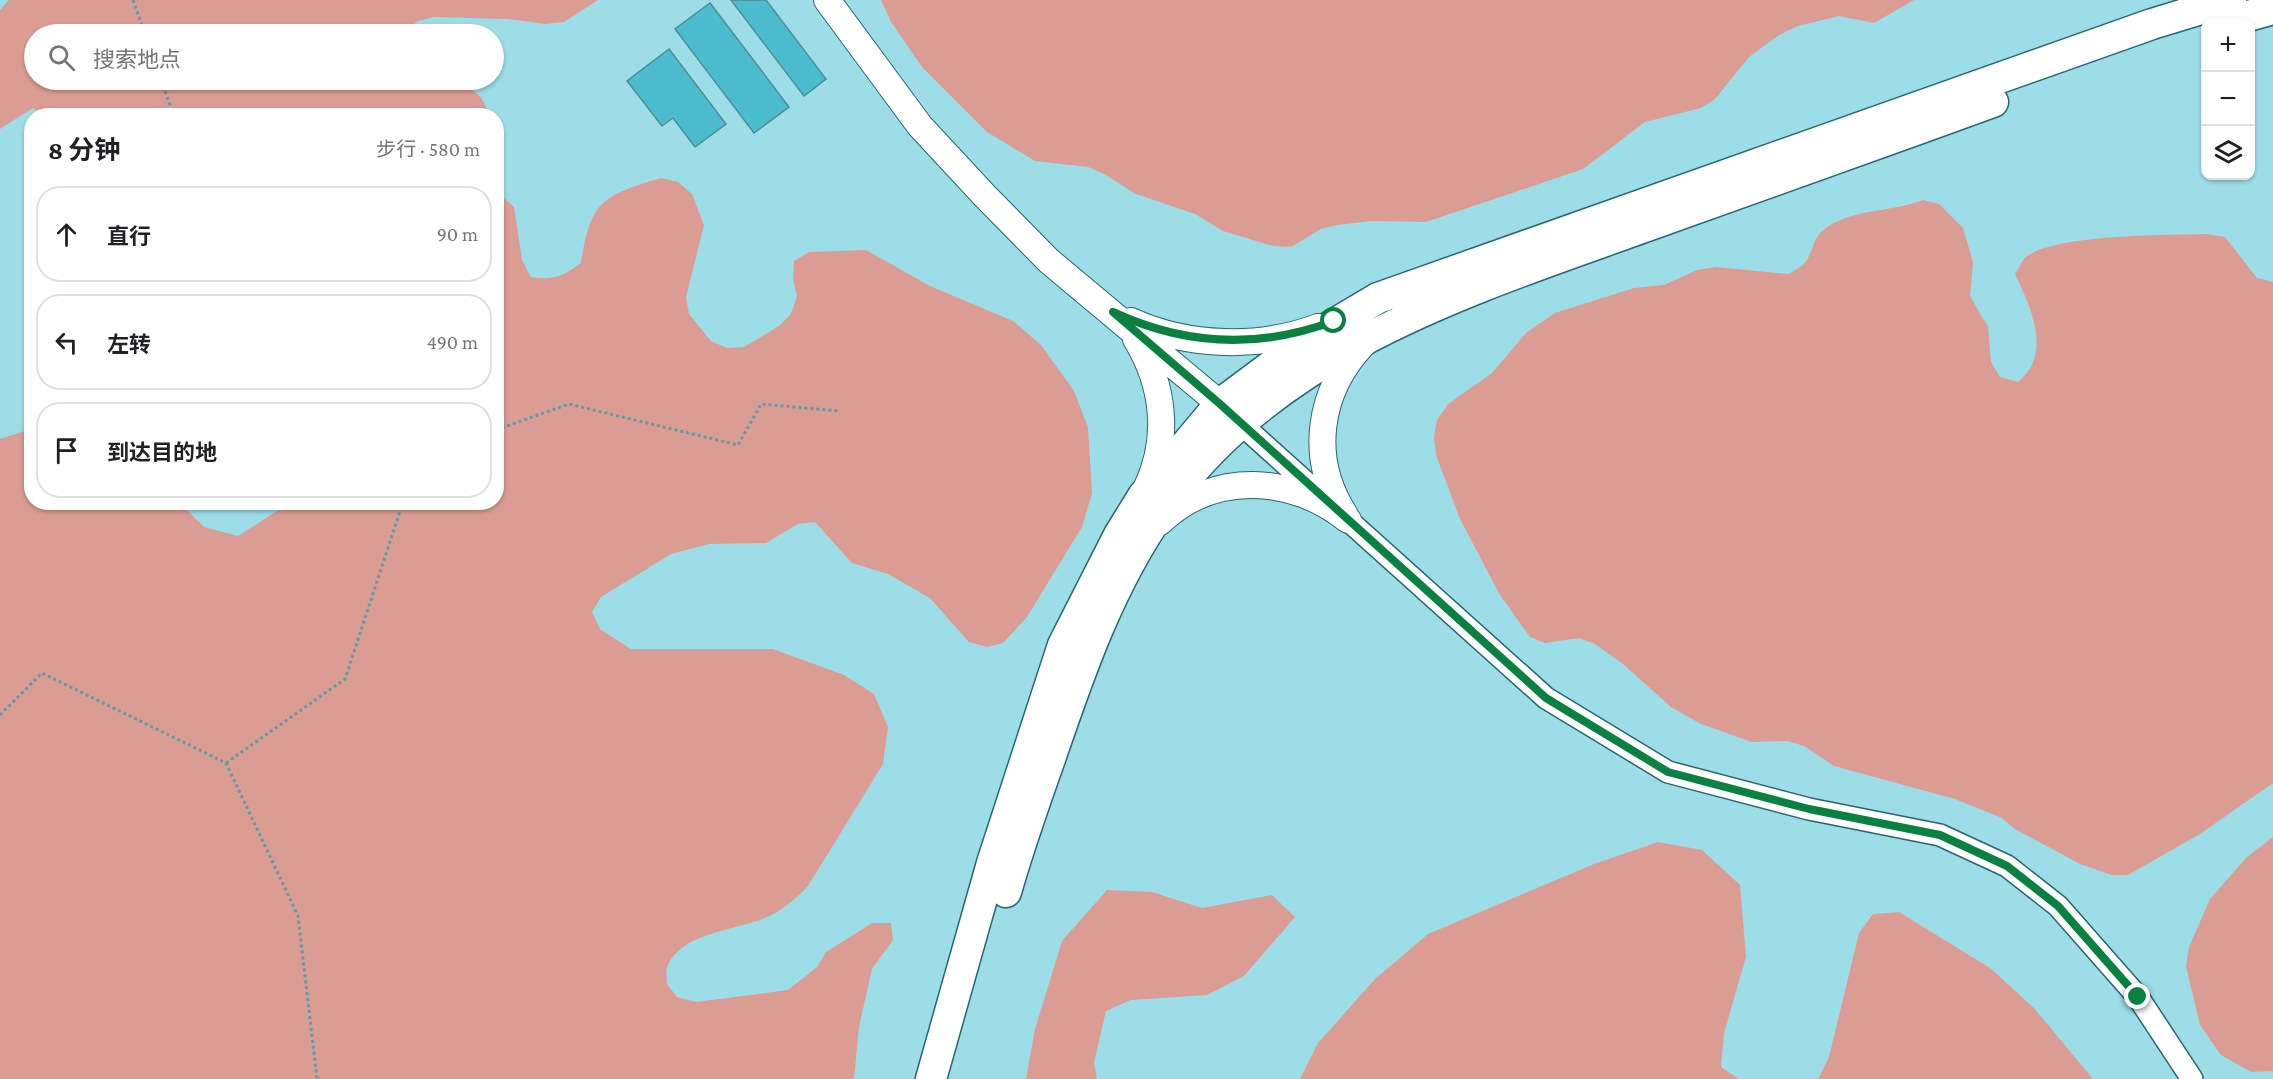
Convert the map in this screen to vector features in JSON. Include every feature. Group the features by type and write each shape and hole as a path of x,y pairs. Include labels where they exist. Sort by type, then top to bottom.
{"highway":[{"path":"931,1079 992,863 1063,645 1119,535 1143,496 1299,345 1378,298 2152,24 2231,0"},
{"path":"2241,18 2273,9"},
{"path":"952,1079 1012,870 1087,650 1140,546 1163,508 1196,467 1230,413 1394,323 1506,277 2157,43 2201,30"}],"main road":[{"path":"827,0 920,126 1049,261 1113,312 1230,413"},
{"path":"1113,312 1161,332 1212,341 1239,341 1287,336 1311,330 1357,311 1378,298"},
{"path":"1113,312 1144,352 1160,401 1159,450 1143,496"},
{"path":"1348,520 1335,497 1325,471 1321,435 1323,417 1334,384 1353,355 1372,337 1394,323"},
{"path":"1140,546 1163,519 1193,499 1210,492 1245,484 1282,486 1300,491 1334,508 1348,520"}],"street":[{"path":"1230,413 1546,698 1668,772 1809,809 1940,835 2007,866 2058,906 2138,997 2192,1079"}],"path":[{"path":"133,0 141,24"},
{"path":"165,90 171,108"},
{"path":"504,427 569,404 738,445 761,404 839,411"},
{"path":"226,764 345,679 400,510"},
{"path":"0,715 42,673 226,764 298,916 317,1079"}],"shaded area":[{"path":"9,0 598,0 564,22 545,24 508,19 434,17 414,24 24,24 24,90 472,90 486,108 24,108 24,114 0,129 0,10"},
{"path":"881,0 1914,0 1874,23 1839,16 1798,26 1779,35 1749,57 1715,99 1701,108 1645,122 1583,169 1426,222 1372,221 1337,225 1321,229 1291,247 1273,246 1223,231 1195,214 1136,194 1088,167 1035,161 987,132 922,67 891,22"},
{"path":"661,178 678,182 692,194 704,225 686,297 689,314 711,341 727,348 744,347 779,326 791,314 797,296 793,279 794,261 809,252 866,250 930,286 1013,321 1041,345 1074,391 1088,427 1092,493 1082,527 1027,617 1003,643 987,647 969,642 930,598 888,574 852,563 815,522 798,524 766,543 709,544 671,554 601,597 592,612 600,629 631,649 773,649 844,675 874,694 888,727 883,764 808,886 787,905 763,919 710,934 685,946 675,954 666,972 667,984 677,997 696,1002 788,990 817,967 826,952 872,923 891,923 893,940 872,969 859,1027 854,1079 0,1079 0,439 24,431 24,510 187,510 204,527 238,536 279,510 504,510 504,198 514,207 522,260 531,277 552,278 581,263 589,226 602,204 612,196"},
{"path":"1923,200 1939,204 1963,228 1973,262 1970,296 1988,327 1991,362 2000,377 2018,382 2029,370 2035,358 2037,344 2032,315 2015,274 2025,258 2039,250 2059,244 2112,237 2207,234 2225,237 2257,278 2273,282 2273,783 2200,834 2128,875 2112,875 2080,864 2015,829 2002,818 1955,799 1834,766 1804,746 1788,741 1752,742 1701,724 1671,707 1623,664 1595,644 1579,638 1545,643 1530,637 1500,595 1460,519 1436,455 1434,437 1437,420 1448,404 1492,373 1526,333 1555,313 1634,288 1664,285 1697,270 1716,267 1789,274 1804,264 1819,234 1833,224 1845,218"},
{"path":"2273,837 2273,1071 2251,1072 2221,1055 2200,1025 2186,966 2189,947 2210,899 2247,857"},
{"path":"1658,842 1702,850 1740,885 1746,957 1724,1033 1721,1067 1739,1079 1300,1079 1318,1043 1375,979 1428,934 1594,864"},
{"path":"1107,890 1152,892 1202,908 1272,895 1295,917 1244,976 1207,995 1131,1000 1106,1011 1094,1063 1097,1079 1026,1079 1035,1029 1062,941"},
{"path":"1899,912 1990,968 2034,1008 2093,1079 1818,1079 1829,1057 1859,933 1873,914"}],"building":[{"path":"731,0 766,0 826,79 804,96"},
{"path":"710,3 789,107 754,133 675,29"},
{"path":"669,49 726,124 695,147 673,118 662,126 627,81"}],"route":[{"path":"1334,321 1311,330 1263,340 1212,341 1161,332 1113,312 1220,404 1546,698 1668,772 1809,809 1940,835 2007,866 2058,906 2138,997"}]}
